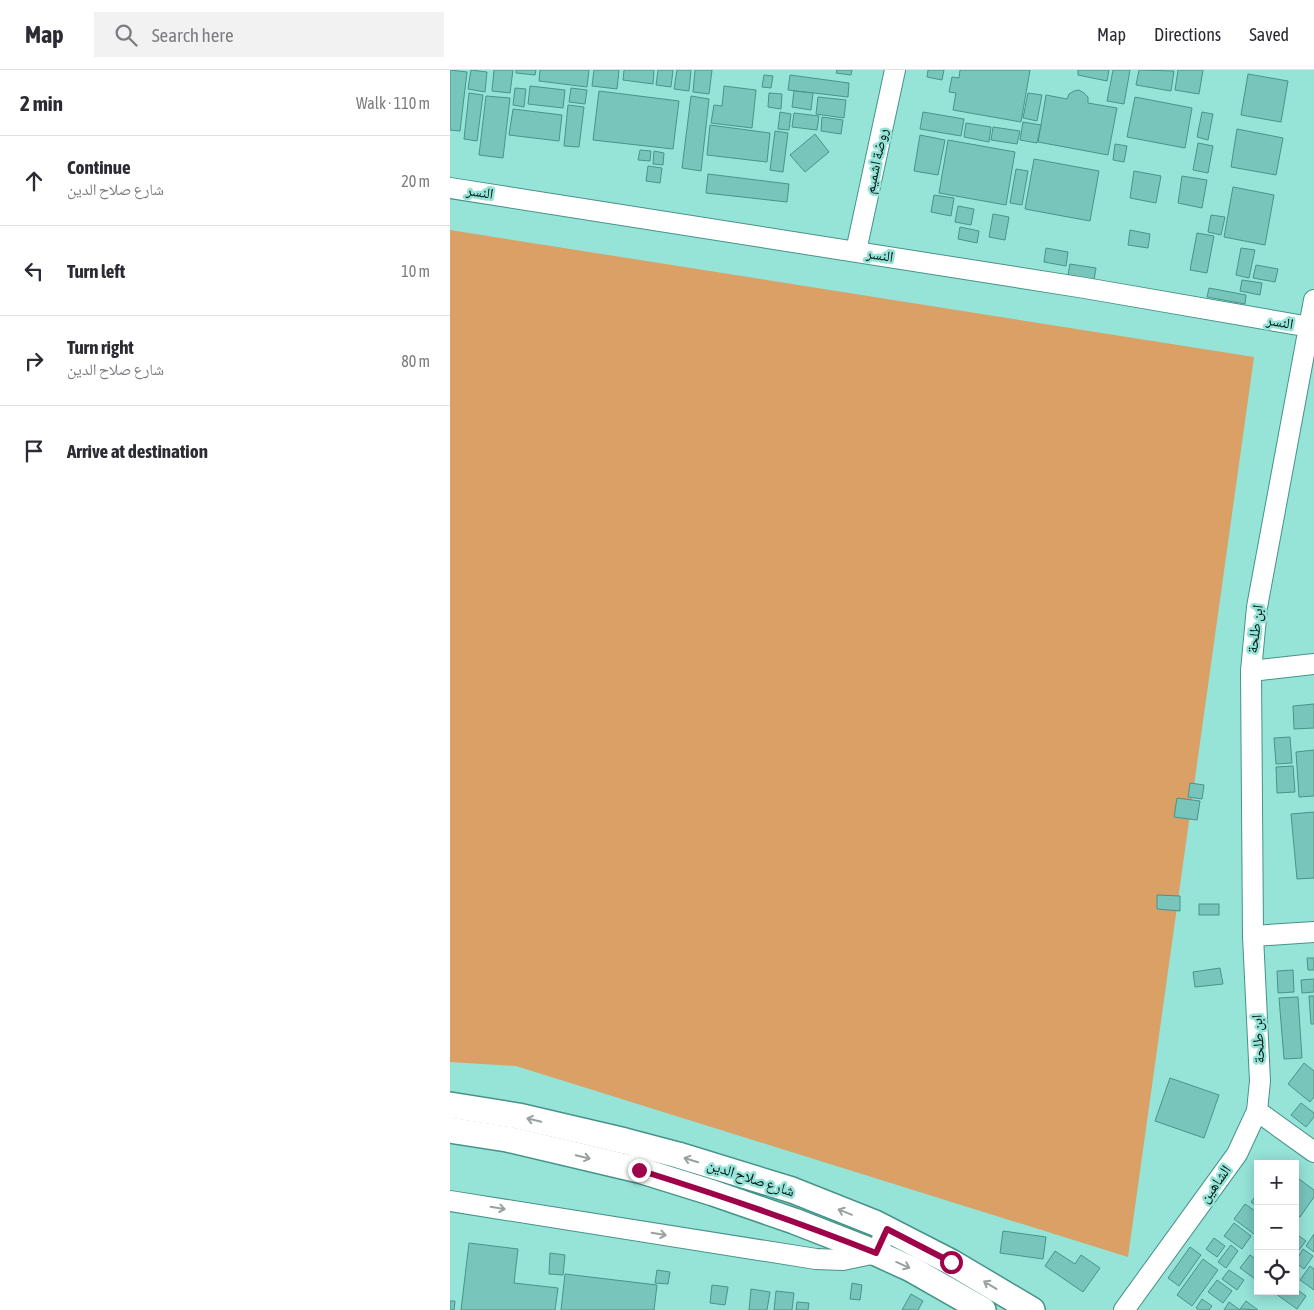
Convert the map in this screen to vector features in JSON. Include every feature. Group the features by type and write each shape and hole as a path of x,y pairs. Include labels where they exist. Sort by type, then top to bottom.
{"street":[{"name":"روضة اشميم","path":"856,252 895,70"},
{"name":"النسر","path":"450,188 1085,288 1310,327"},
{"path":"1310,327 1314,300"},
{"name":"ابن طلحة","path":"1257,1111 1260,1080 1253,936 1251,671 1257,607 1310,327"},
{"path":"1251,671 1314,664"},
{"path":"1253,936 1314,932"},
{"name":"شارع صلاح الدين","path":"450,1105 518,1116 625,1141 792,1190 887,1229 951,1262 1032,1310"},
{"path":"1257,1111 1314,1152"},
{"name":"الشاهين","path":"1124,1310 1237,1154 1257,1111"},
{"name":"شارع صلاح الدين","path":"450,1130 507,1139 639,1170 713,1193 794,1221 876,1253 911,1269 983,1310"},
{"path":"450,1201 816,1259 843,1260 876,1253 887,1229"}],"shaded area":[{"path":"450,230 1254,357 1128,1257 516,1066 450,1062"}],"building":[{"path":"450,70 467,72 460,131 450,130"},
{"path":"471,70 487,72 485,92 468,89"},
{"path":"494,70 513,70 510,93 492,91"},
{"path":"516,70 536,70 535,75 516,73"},
{"path":"540,70 589,70 587,87 539,81"},
{"path":"594,70 619,70 617,89 592,86"},
{"path":"624,70 654,70 653,84 623,80"},
{"path":"658,70 673,70 671,87 656,85"},
{"path":"677,70 691,70 689,91 674,89"},
{"path":"695,70 712,70 709,94 693,92"},
{"path":"837,70 852,70 851,75 836,73"},
{"path":"928,70 944,70 942,80 927,77"},
{"path":"960,70 1030,70 1021,122 953,110 956,93 949,92 952,77 959,78"},
{"path":"1078,70 1109,70 1107,81 1078,75"},
{"path":"1113,70 1130,70 1124,104 1107,101"},
{"path":"1139,70 1174,71 1171,91 1136,85"},
{"path":"1178,70 1203,70 1199,94 1175,90"},
{"path":"1248,74 1288,81 1281,122 1241,115"},
{"path":"764,75 773,76 771,88 762,87"},
{"path":"790,75 849,83 848,97 788,90"},
{"path":"530,86 565,90 563,108 528,104"},
{"path":"724,86 756,90 752,128 711,123 714,105 722,106"},
{"path":"515,88 526,89 524,107 513,105"},
{"path":"571,88 587,90 585,104 569,102"},
{"path":"1079,90 1088,97 1088,103 1117,108 1108,155 1038,142 1046,95 1067,99 1069,94"},
{"path":"599,91 679,101 673,149 593,140"},
{"path":"794,91 813,93 811,110 792,107"},
{"path":"469,93 483,95 477,141 464,139"},
{"path":"769,93 782,94 781,109 768,107"},
{"path":"1028,93 1042,95 1037,121 1023,118"},
{"path":"486,96 510,98 503,158 479,155"},
{"path":"691,96 709,99 701,171 682,168"},
{"path":"818,97 846,100 844,118 816,114"},
{"path":"1135,97 1192,108 1185,148 1127,137"},
{"path":"568,105 584,107 579,147 564,146"},
{"path":"513,109 562,115 559,141 509,135"},
{"path":"780,112 791,114 789,130 778,129"},
{"path":"923,112 964,119 961,136 920,129"},
{"path":"1202,112 1213,114 1208,140 1197,137"},
{"path":"794,113 819,116 817,130 792,127"},
{"path":"822,117 843,120 841,134 821,131"},
{"path":"1023,122 1041,125 1037,143 1020,140"},
{"path":"966,123 991,127 989,142 964,137"},
{"path":"710,125 770,133 767,162 707,155"},
{"path":"993,127 1020,131 1017,144 991,140"},
{"path":"1237,129 1283,138 1276,175 1231,167"},
{"path":"775,131 788,133 783,172 770,170"},
{"path":"815,134 829,152 805,172 790,155"},
{"path":"920,135 945,140 938,175 914,171"},
{"path":"948,140 1015,152 1006,205 939,193"},
{"path":"1198,143 1213,146 1208,173 1193,170"},
{"path":"1115,144 1127,146 1124,162 1113,160"},
{"path":"640,150 651,151 650,161 638,160"},
{"path":"654,151 664,153 663,165 653,164"},
{"path":"1034,159 1099,171 1090,221 1025,209"},
{"path":"648,166 662,168 660,183 646,181"},
{"path":"1016,169 1028,171 1022,205 1010,203"},
{"path":"1134,171 1161,176 1156,203 1130,198"},
{"path":"708,174 789,184 787,202 706,193"},
{"path":"1182,176 1207,180 1202,208 1178,203"},
{"path":"1233,187 1274,195 1265,245 1224,237"},
{"path":"934,195 954,198 951,216 931,212"},
{"path":"958,206 974,209 971,225 955,222"},
{"path":"993,214 1009,217 1005,240 989,237"},
{"path":"1211,215 1225,217 1221,235 1208,232"},
{"path":"960,227 979,231 977,243 958,239"},
{"path":"1130,230 1150,234 1148,248 1128,245"},
{"path":"1197,233 1214,236 1207,273 1190,270"},
{"path":"1046,248 1068,252 1066,266 1044,262"},
{"path":"1241,248 1255,250 1249,278 1236,275"},
{"path":"1070,264 1096,268 1094,280 1068,275"},
{"path":"1256,265 1278,269 1275,282 1253,278"},
{"path":"1242,280 1262,283 1260,295 1240,291"},
{"path":"1209,288 1246,295 1245,304 1207,297"},
{"path":"1314,704 1314,728 1294,729 1293,706"},
{"path":"1290,737 1292,763 1276,764 1274,738"},
{"path":"1314,750 1314,796 1299,797 1296,752"},
{"path":"1293,766 1295,792 1277,793 1276,767"},
{"path":"1190,783 1204,785 1202,799 1188,797"},
{"path":"1177,798 1200,801 1197,820 1174,817"},
{"path":"1314,812 1314,878 1297,879 1291,814"},
{"path":"1157,895 1180,896 1180,911 1157,909"},
{"path":"1199,904 1219,904 1219,915 1199,915"},
{"path":"1307,958 1314,958 1314,970 1308,970"},
{"path":"1220,968 1223,984 1195,987 1193,972"},
{"path":"1293,970 1294,992 1278,993 1277,971"},
{"path":"1314,979 1314,992 1302,993 1301,980"},
{"path":"1309,996 1314,996 1314,1024 1311,1024"},
{"path":"1298,997 1302,1058 1284,1059 1279,998"},
{"path":"1304,1063 1314,1071 1314,1097 1310,1102 1288,1084"},
{"path":"1170,1078 1219,1095 1204,1138 1155,1121"},
{"path":"1301,1103 1314,1113 1314,1117 1306,1127 1291,1115"},
{"path":"1299,1179 1314,1190 1314,1197 1300,1217"},
{"path":"1245,1204 1254,1210 1254,1234 1234,1219"},
{"path":"1234,1223 1251,1236 1242,1249 1224,1236"},
{"path":"1003,1231 1046,1237 1043,1259 1000,1253"},
{"path":"1314,1234 1314,1252 1306,1246"},
{"path":"1299,1236 1306,1241 1299,1250"},
{"path":"1214,1238 1225,1246 1217,1257 1206,1249"},
{"path":"469,1243 518,1249 514,1283 558,1288 555,1310 461,1310"},
{"path":"1231,1245 1238,1251 1226,1268 1218,1262"},
{"path":"1190,1247 1201,1255 1179,1286 1168,1278"},
{"path":"1303,1249 1313,1256 1304,1269 1299,1265 1299,1256"},
{"path":"1055,1251 1075,1264 1081,1255 1100,1268 1083,1292 1045,1266"},
{"path":"550,1253 565,1255 563,1275 549,1274"},
{"path":"1250,1255 1254,1258 1254,1278 1240,1268"},
{"path":"1203,1259 1218,1270 1192,1306 1177,1295"},
{"path":"1310,1266 1314,1269 1314,1290 1300,1280"},
{"path":"657,1270 670,1272 668,1284 655,1283"},
{"path":"1229,1270 1244,1280 1237,1290 1222,1279"},
{"path":"565,1274 657,1285 654,1310 561,1310"},
{"path":"1217,1280 1232,1291 1223,1303 1208,1292"},
{"path":"852,1283 862,1285 860,1300 850,1299"},
{"path":"712,1285 728,1287 725,1305 710,1303"},
{"path":"751,1289 770,1292 767,1310 749,1310"},
{"path":"776,1291 794,1293 792,1310 774,1310"},
{"path":"1299,1291 1306,1296 1297,1309 1278,1295 1299,1295"},
{"path":"911,1294 923,1301 918,1310 902,1310"},
{"path":"1202,1299 1212,1306 1209,1310 1199,1310 1196,1308"},
{"path":"450,1301 455,1301 454,1310 450,1310"},
{"path":"1246,1301 1258,1310 1240,1309"},
{"path":"797,1302 809,1303 808,1310 796,1310"},
{"path":"1229,1302 1240,1310 1224,1310"}],"route":[{"path":"639,1170 794,1221 876,1253 887,1229 951,1262"}]}
